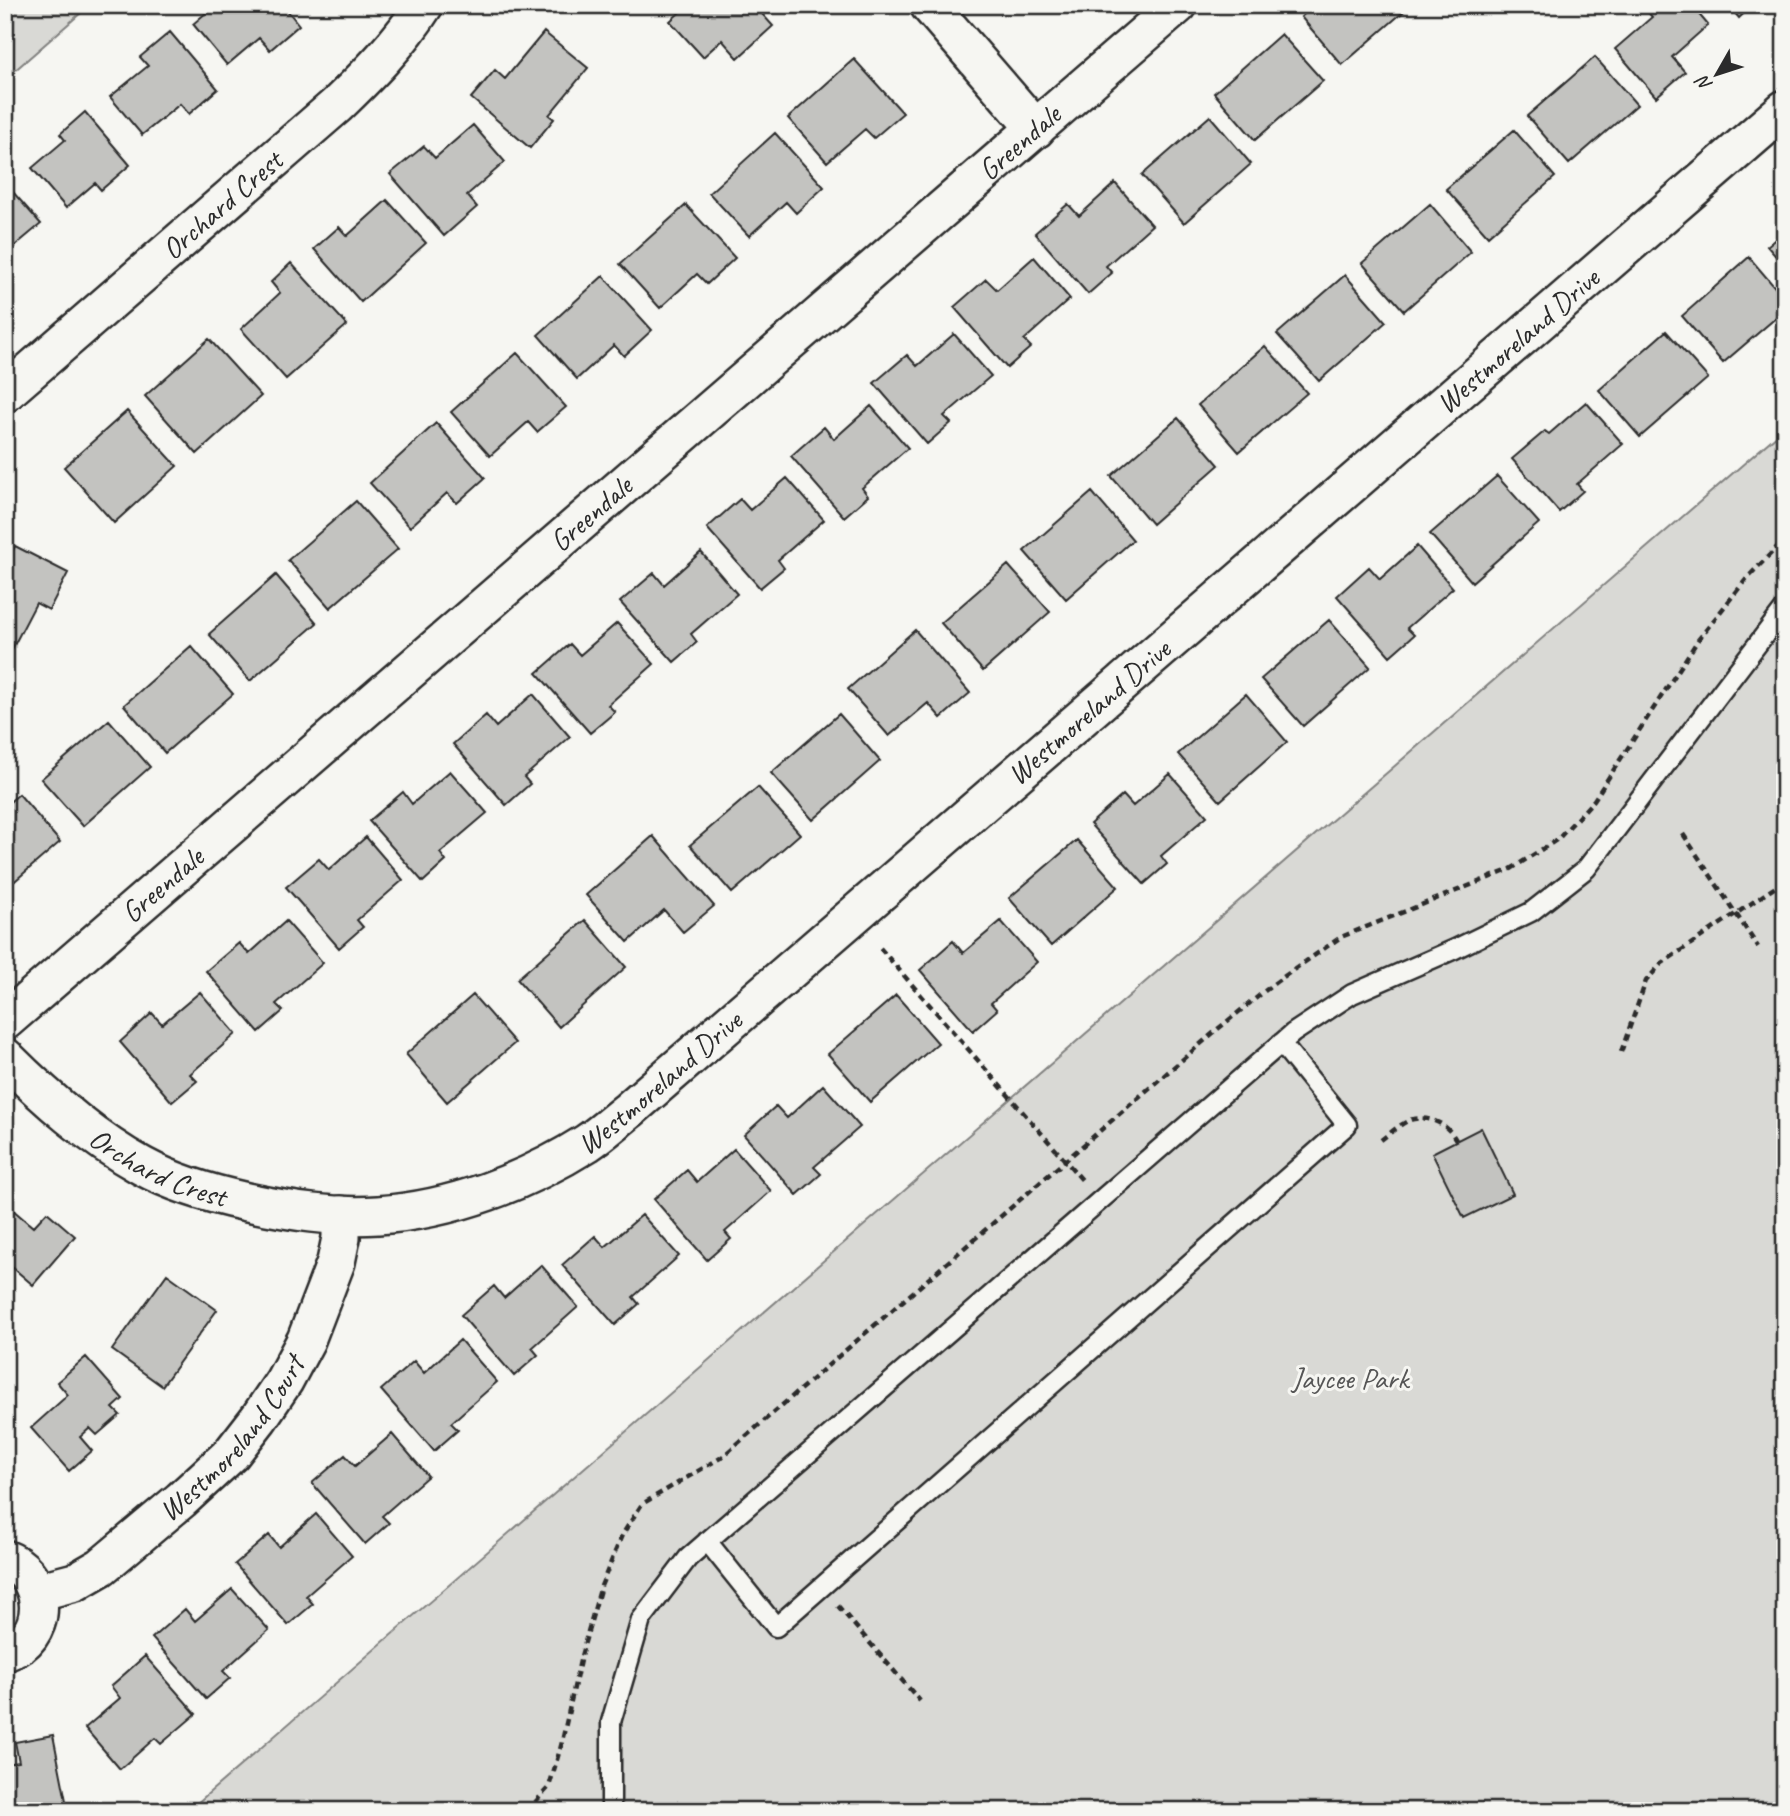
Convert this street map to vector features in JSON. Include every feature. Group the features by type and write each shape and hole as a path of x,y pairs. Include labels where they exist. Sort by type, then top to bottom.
{"street":[{"name":"Orchard Crest","path":"5,393 337,104 376,67 410,28 425,5"},
{"path":"929,5 1036,129"},
{"name":"Greendale","path":"5,1021 1178,5"},
{"name":"Westmoreland Drive","path":"341,1215 378,1215 410,1211 465,1199 548,1166 590,1141 1785,109"},
{"name":"Orchard Crest","path":"5,1057 41,1092 106,1144 141,1166 178,1183 226,1197 274,1208 341,1215"},
{"name":"Westmoreland Court","path":"37,1592 75,1582 101,1567 231,1454 284,1381 306,1340 336,1262 341,1238 341,1215"},
{"path":"5,1559 14,1562 29,1574 37,1592 39,1611 33,1630 20,1645 5,1653"}],"lane":[{"path":"611,1811 611,1722 641,1620 688,1558 1293,1033 1352,994 1531,912 1586,869 1785,608"},
{"path":"707,1541 776,1627 1347,1125 1281,1043"}],"path":[{"path":"1683,834 1758,947"},
{"path":"1621,1052 1646,981 1661,964 1777,886"},
{"path":"880,948 1100,1200"},
{"path":"1381,1140 1412,1119 1434,1120 1451,1130 1456,1140"},
{"path":"820,1587 920,1701"},
{"path":"1776,1805 1781,1811"}],"green space":[{"path":"5,5 90,5 5,79"},
{"name":"Jaycee Park","path":"1785,428 1785,1804 1777,1811 188,1811"}],"building":[{"path":"215,5 283,5 299,25 270,50 259,38 227,65 193,24"},
{"path":"688,5 754,5 773,26 738,58 722,40 703,57 670,21"},
{"path":"1314,5 1410,6 1342,65 1301,17"},
{"path":"1642,5 1691,5 1708,25 1672,57 1685,72 1656,97 1615,49 1652,17"},
{"path":"1728,5 1753,5 1739,18"},
{"path":"170,32 218,89 189,114 180,104 142,135 110,97 148,66 140,57"},
{"path":"544,32 588,68 549,115 554,119 530,148 471,98 495,70 505,79"},
{"path":"1281,34 1323,81 1255,140 1214,93"},
{"path":"1595,57 1637,105 1569,164 1527,116"},
{"path":"854,59 903,113 874,138 865,129 827,162 788,118"},
{"path":"85,112 130,165 101,190 95,183 66,208 32,168 65,140 60,134"},
{"path":"1210,116 1251,164 1184,223 1142,175"},
{"path":"473,125 505,162 467,195 477,207 444,236 390,174 424,146 435,158"},
{"path":"1514,130 1555,177 1488,236 1446,189"},
{"path":"775,133 824,187 796,213 786,202 749,236 709,193"},
{"path":"5,183 41,224 5,254"},
{"path":"1115,183 1152,225 1106,266 1112,273 1088,294 1035,233 1068,204 1079,216"},
{"path":"387,200 426,243 361,302 314,249 339,227 347,236"},
{"path":"1430,204 1471,252 1404,311 1362,263"},
{"path":"686,205 735,258 707,284 697,274 660,308 620,264"},
{"path":"1785,231 1785,267 1767,246"},
{"path":"1034,257 1070,299 1024,340 1031,347 1007,368 954,307 986,279 997,290"},
{"path":"1749,257 1785,299 1785,310 1723,363 1682,316"},
{"path":"291,263 347,325 286,379 241,329 280,293 271,282"},
{"path":"1345,275 1386,322 1319,381 1277,334"},
{"path":"603,276 652,330 624,356 614,345 577,379 538,335"},
{"path":"1666,331 1708,378 1640,437 1599,390"},
{"path":"954,334 991,376 944,416 951,423 927,444 874,383 907,355 917,366"},
{"path":"209,339 261,396 197,454 145,396"},
{"path":"1265,346 1307,393 1239,452 1198,405"},
{"path":"517,353 566,407 537,432 528,422 490,456 451,412"},
{"path":"1586,402 1623,444 1577,484 1583,491 1559,512 1512,459 1545,431 1549,434"},
{"path":"871,406 908,448 862,488 868,496 844,517 791,456 824,427 834,439"},
{"path":"127,411 177,466 114,523 64,467"},
{"path":"1178,418 1219,465 1152,524 1111,476"},
{"path":"436,423 485,478 457,503 447,493 410,527 370,483"},
{"path":"1497,476 1539,523 1472,582 1430,534"},
{"path":"787,478 824,520 778,560 784,568 760,588 707,528 740,499 750,510"},
{"path":"1092,492 1133,540 1066,599 1024,551"},
{"path":"356,501 398,549 330,608 288,560"},
{"path":"15,546 68,573 49,610 36,603 10,653 5,651 5,565"},
{"path":"1417,546 1453,588 1407,628 1414,635 1390,656 1337,596 1369,567 1380,579"},
{"path":"701,552 737,594 691,634 697,642 674,662 620,602 654,573 664,585"},
{"path":"1008,565 1050,612 983,671 941,623"},
{"path":"276,575 317,623 250,681 209,634"},
{"path":"1329,620 1370,667 1303,726 1261,679"},
{"path":"617,623 654,664 608,705 615,712 590,733 537,673 570,644 580,655"},
{"path":"915,630 970,693 941,718 928,703 889,736 848,689"},
{"path":"191,646 233,694 165,753 124,705"},
{"path":"533,694 570,737 524,777 530,784 506,805 453,744 486,715 496,727"},
{"path":"1246,694 1287,742 1220,801 1178,754"},
{"path":"839,714 880,761 813,820 771,773"},
{"path":"109,720 150,767 83,826 41,779"},
{"path":"450,771 487,813 440,853 446,861 423,882 369,821 403,792 412,804"},
{"path":"1170,774 1207,816 1161,856 1167,864 1144,884 1090,824 1123,795 1133,806"},
{"path":"758,787 800,834 732,893 690,845"},
{"path":"19,794 60,842 9,886 5,881 5,806"},
{"path":"653,836 714,906 683,932 664,910 628,942 586,895"},
{"path":"366,837 403,880 357,920 363,927 339,948 286,887 319,859 329,870"},
{"path":"1077,840 1118,887 1051,946 1009,898"},
{"path":"585,920 626,967 559,1027 517,979"},
{"path":"286,921 323,963 276,1004 283,1011 259,1032 206,971 239,943 249,954"},
{"path":"1001,921 1037,962 991,1003 997,1010 973,1031 920,970 953,941 963,953"},
{"path":"200,992 236,1034 190,1074 197,1081 172,1102 120,1042 152,1013 162,1024"},
{"path":"473,995 515,1043 447,1102 406,1054"},
{"path":"896,995 938,1043 870,1102 828,1054"},
{"path":"823,1085 860,1127 814,1167 821,1174 797,1195 744,1135 776,1106 787,1118"},
{"path":"1481,1128 1513,1194 1464,1218 1432,1153"},
{"path":"734,1149 771,1191 725,1232 731,1239 707,1260 654,1199 687,1170 697,1182"},
{"path":"5,1203 33,1227 47,1212 75,1236 33,1285 5,1261"},
{"path":"642,1215 679,1256 633,1297 639,1304 615,1325 562,1265 595,1236 605,1247"},
{"path":"541,1265 578,1307 532,1348 538,1355 514,1376 461,1315 494,1286 504,1298"},
{"path":"167,1274 217,1310 162,1386 112,1350"},
{"path":"460,1340 497,1382 451,1423 458,1430 434,1451 381,1390 414,1361 424,1373"},
{"path":"86,1357 123,1399 113,1408 120,1415 97,1435 90,1428 80,1437 92,1451 69,1471 31,1428 68,1395 57,1382"},
{"path":"392,1434 428,1476 382,1516 389,1523 365,1544 312,1483 345,1455 355,1466"},
{"path":"316,1514 352,1556 306,1596 313,1604 288,1625 235,1564 269,1535 279,1547"},
{"path":"232,1589 269,1630 223,1671 230,1678 206,1699 152,1638 185,1609 195,1621"},
{"path":"145,1656 196,1714 161,1744 155,1738 120,1769 85,1728 120,1698 111,1686"},
{"path":"53,1735 68,1811 5,1811 5,1764 19,1762 15,1742"}]}
